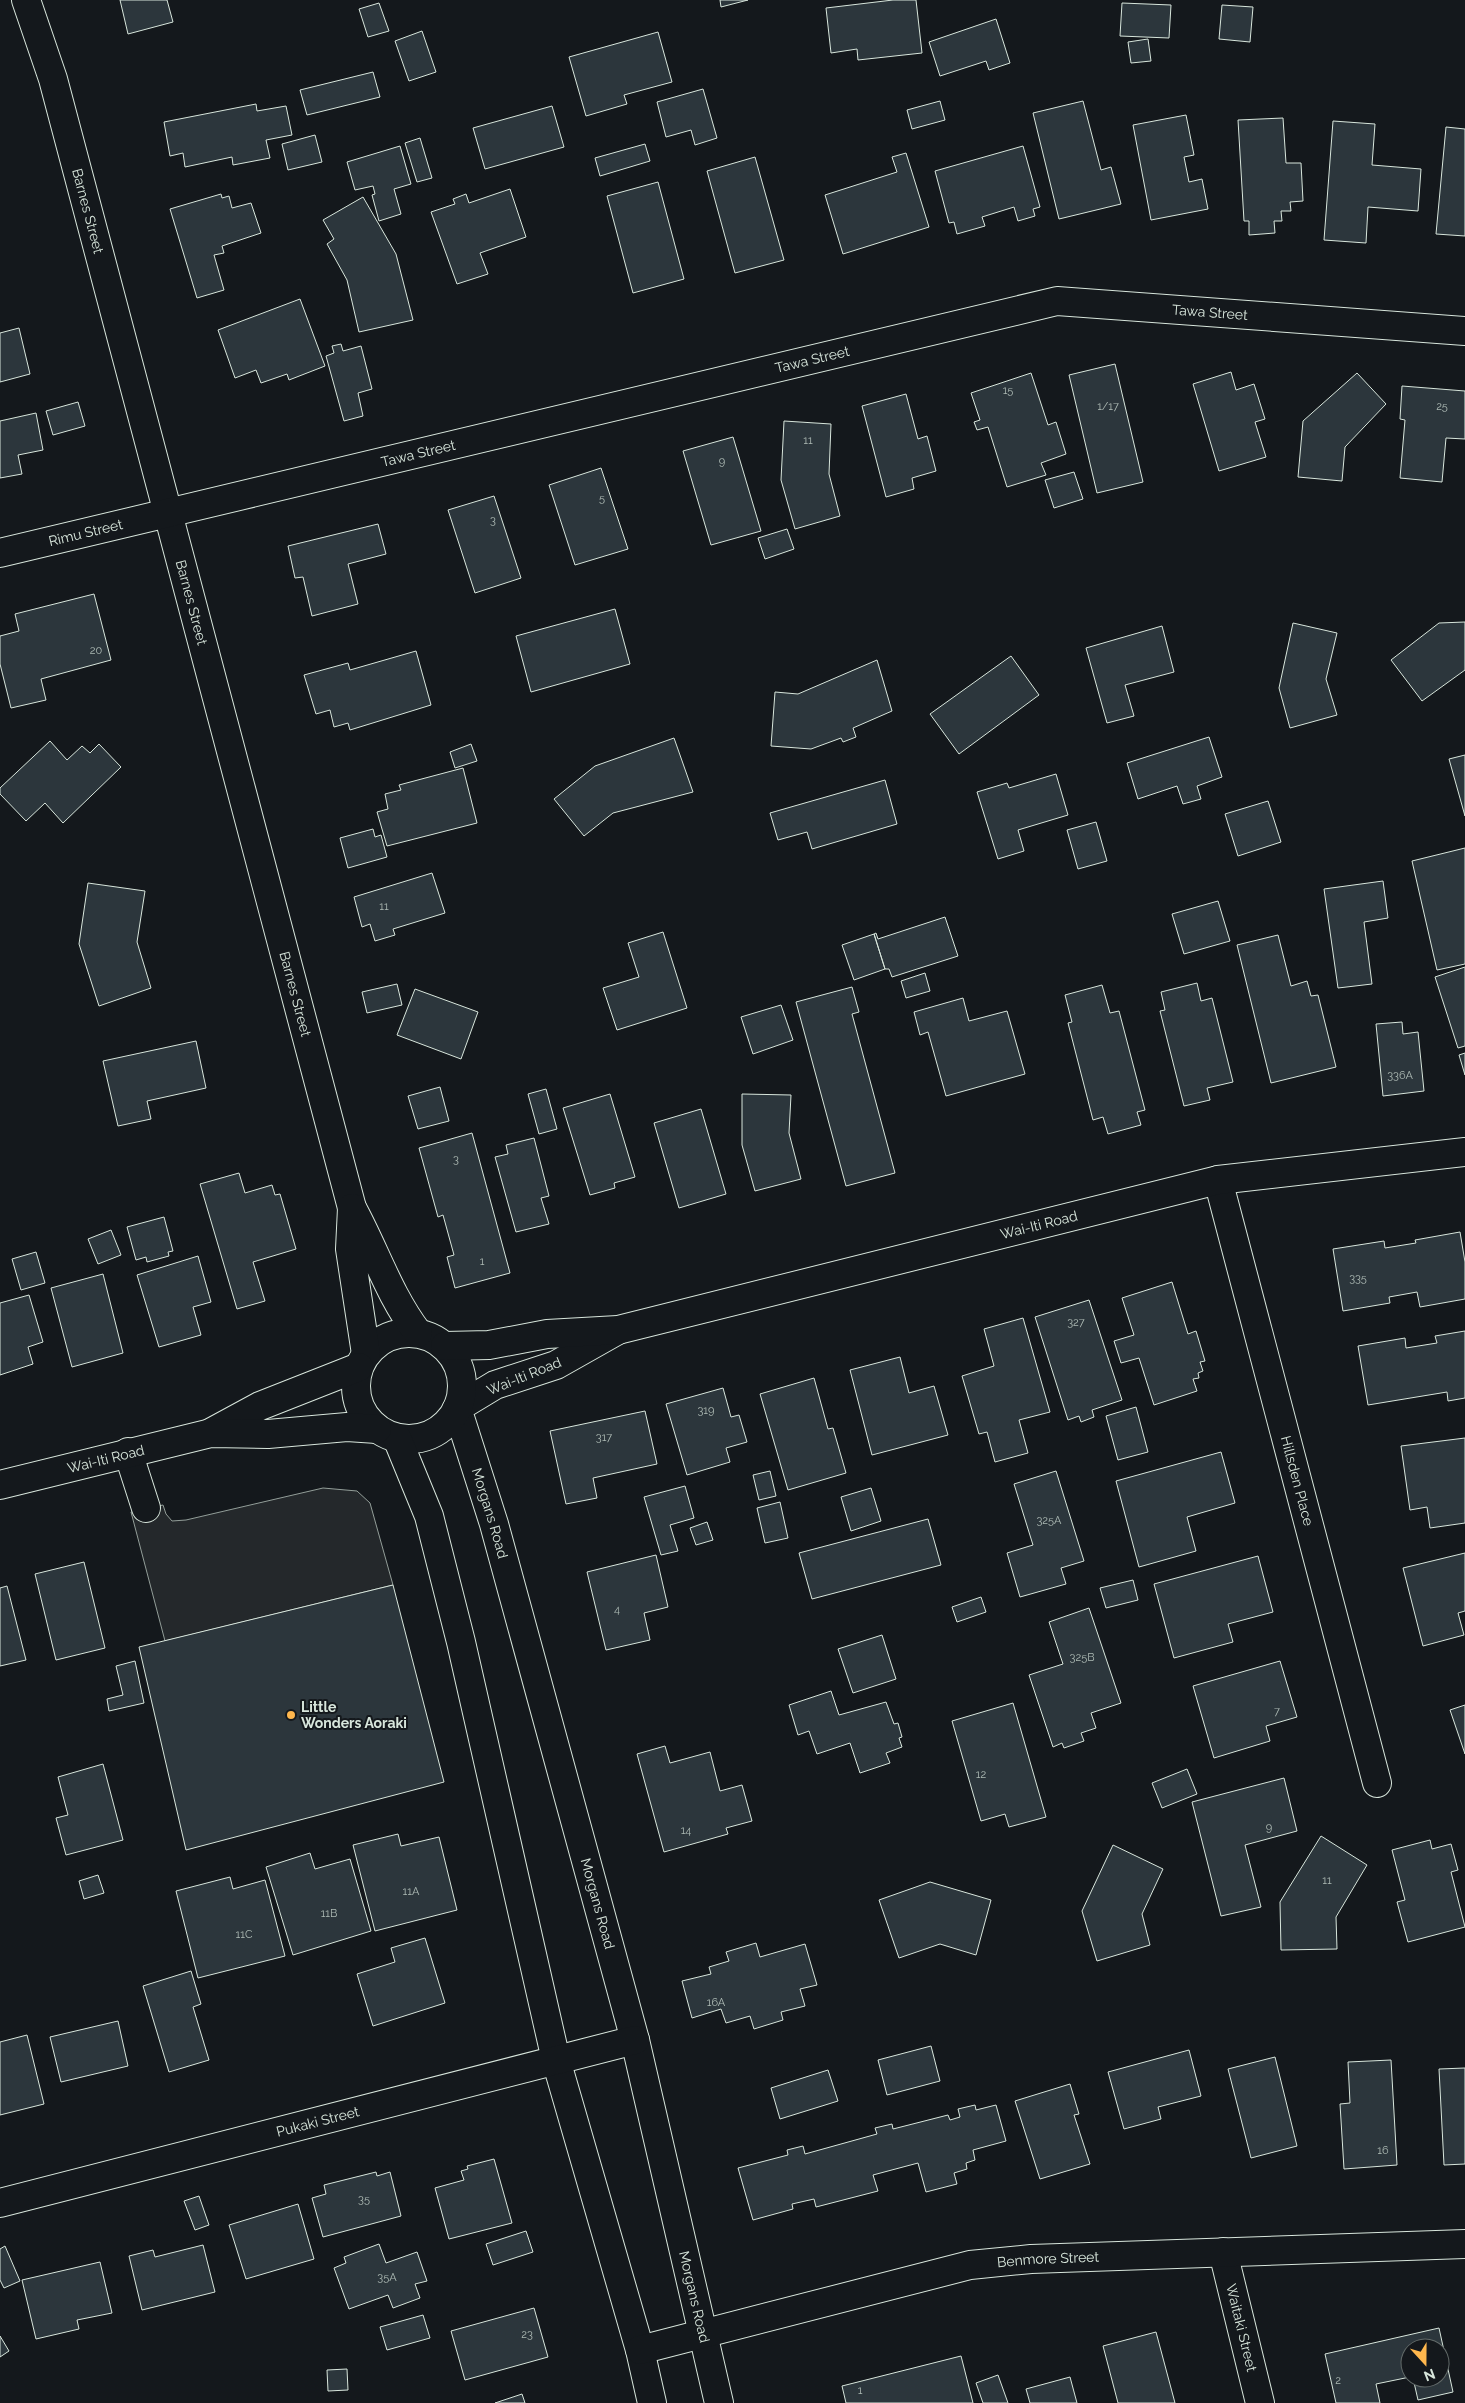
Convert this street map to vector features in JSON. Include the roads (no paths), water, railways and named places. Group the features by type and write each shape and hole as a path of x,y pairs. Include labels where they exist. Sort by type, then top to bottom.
{"street":[{"name":"Barnes Street","path":"26,0 54,79 352,1208 372,1243 386,1280 402,1312 418,1333"},
{"name":"Tawa Street","path":"169,511 1057,302 1465,331"},
{"name":"Rimu Street","path":"0,553 169,511"},
{"name":"Wai-Iti Road","path":"445,1346 488,1345 547,1334 618,1330 1218,1180 1465,1152"},
{"name":"Hillsden Place","path":"1218,1180 1377,1783"},
{"name":"Barnes Street","path":"352,1208 350,1249 363,1361"},
{"name":"Wai-Iti Road","path":"457,1408 495,1386 556,1365 618,1330"},
{"path":"387,1433 415,1439 432,1434 447,1423 457,1408 462,1390 461,1372 445,1346 433,1338 418,1333 403,1333 389,1336 376,1343 363,1361 356,1384 358,1401 365,1416 387,1433 429,1516 461,1642 556,2060 640,2350 652,2403"},
{"name":"Wai-Iti Road","path":"211,1433 260,1406 363,1361"},
{"name":"Morgans Road","path":"457,1408 494,1524 635,2040 719,2403"},
{"name":"Wai-Iti Road","path":"0,1485 211,1433 268,1434 347,1427 387,1433"},
{"path":"128,1452 146,1508"},
{"name":"Pukaki Street","path":"0,2203 635,2040"},
{"name":"Benmore Street","path":"640,2350 970,2265 1031,2259 1465,2244"},
{"name":"Waitaki Street","path":"1222,2252 1260,2403"}],"place":[{"name":"Little Wonders Aoraki","path":"291,1715"}]}
